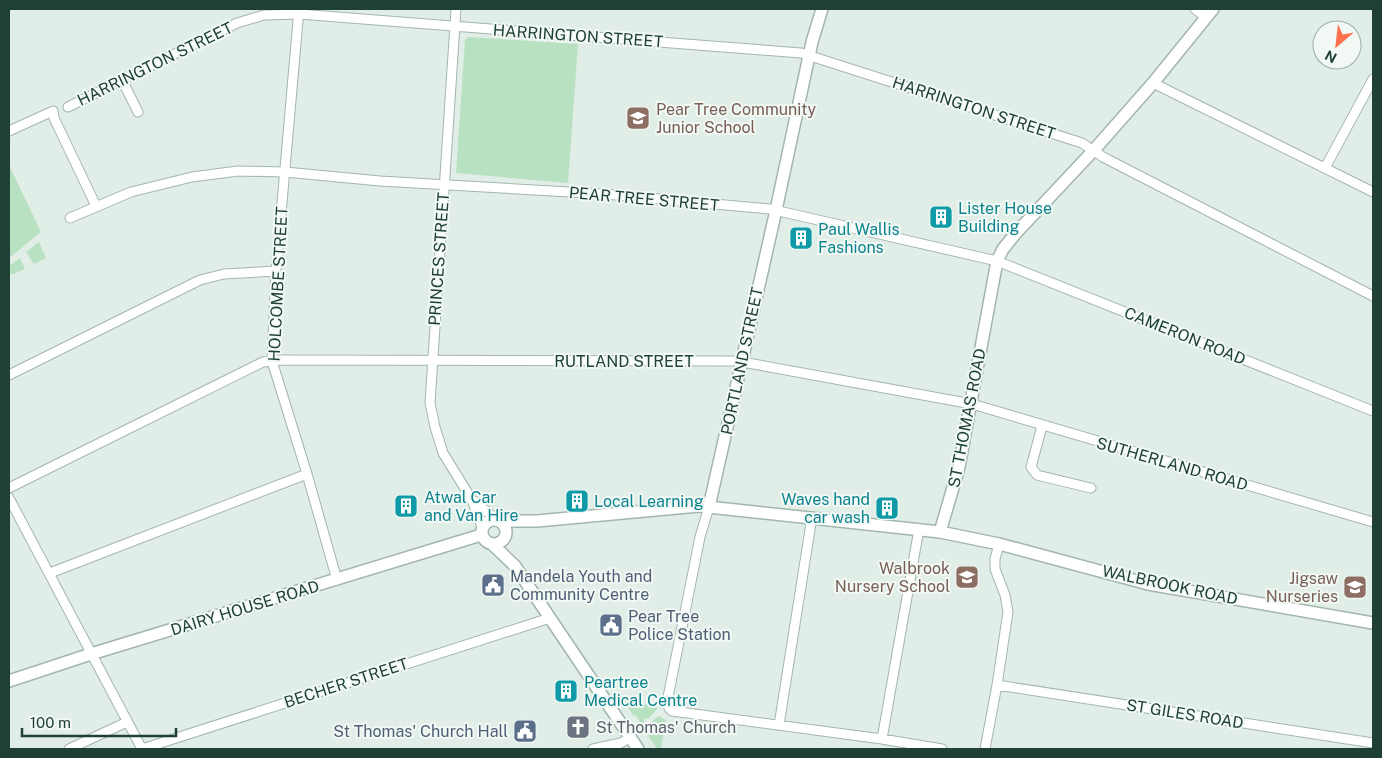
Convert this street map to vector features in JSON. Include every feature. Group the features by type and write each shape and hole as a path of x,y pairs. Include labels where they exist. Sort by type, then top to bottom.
{"street":[{"name":"PRINCES STREET","path":"456,9 430,403 443,453 472,500 482,531"},
{"name":"PORTLAND STREET","path":"779,725 672,711 666,702 700,537 709,507 742,362 812,42 822,9"},
{"path":"1195,9 1209,13"},
{"name":"HARRINGTON STREET","path":"68,107 237,23 264,15 299,11 454,27 802,53 1082,143 1103,157 1373,296"},
{"name":"HOLCOMBE STREET","path":"299,11 276,271 272,361 337,580"},
{"name":"ST THOMAS ROAD","path":"940,532 960,467 997,261 1004,248 1020,228 1094,150 1153,83 1209,13"},
{"path":"1325,168 1373,79"},
{"path":"122,80 138,112"},
{"path":"1153,83 1373,192"},
{"path":"9,131 54,114 96,206"},
{"name":"PEAR TREE STREET","path":"70,218 131,192 192,177 238,171 285,172 444,185 605,194 776,210 997,261"},
{"name":"CAMERON ROAD","path":"997,261 1373,411"},
{"path":"9,375 200,280 224,274 276,271"},
{"name":"RUTLAND STREET","path":"9,488 263,362 281,360 742,362 972,404"},
{"name":"SUTHERLAND ROAD","path":"972,404 1373,522"},
{"path":"1042,426 1031,467 1037,475 1091,488"},
{"path":"50,573 307,474"},
{"path":"9,498 142,749"},
{"name":"PRINCES STREET","path":"472,500 498,521"},
{"path":"638,749 514,566 493,545 484,540 482,531 488,521 537,521 709,507 940,532"},
{"path":"812,517 779,725 942,749"},
{"path":"498,521 505,527 505,535 514,566"},
{"path":"493,545 500,543 505,535 537,521"},
{"path":"882,739 919,529"},
{"name":"DAIRY HOUSE ROAD","path":"9,681 91,654 337,580 482,531"},
{"name":"WALBROOK ROAD","path":"940,532 999,544 1148,584 1373,623"},
{"path":"985,749 1008,612 1005,596 995,569 999,544"},
{"name":"BECHER STREET","path":"142,749 550,618"},
{"name":"ST GILES ROAD","path":"997,685 1373,743"},
{"path":"69,749 127,722"},
{"path":"593,749 621,743 631,738"}],"green space":[{"path":"468,37 578,44 568,183 456,173 465,40"},
{"path":"9,165 41,232 9,258"},
{"path":"39,242 46,258 34,264 26,252"},
{"path":"20,258 25,269 11,275 9,266"},
{"path":"623,700 657,706 657,709 649,718 644,719 642,726 636,715 634,716"},
{"path":"659,716 666,720 661,749 657,749 645,731 647,728 652,728 652,721"}],"place":[{"name":"Pear Tree Community Junior School","path":"638,118"},
{"name":"Lister House Building","path":"941,217"},
{"name":"Paul Wallis Fashions","path":"801,238"},
{"name":"Local Learning","path":"577,501"},
{"name":"Atwal Car and Van Hire","path":"406,506"},
{"name":"Waves hand car wash","path":"887,508"},
{"name":"Walbrook Nursery School","path":"967,577"},
{"name":"Mandela Youth and Community Centre","path":"493,585"},
{"name":"Jigsaw Nurseries","path":"1355,587"},
{"name":"Pear Tree Police Station","path":"611,625"},
{"name":"Peartree Medical Centre","path":"566,691"},
{"name":"St Thomas' Church","path":"578,727"},
{"name":"St Thomas' Church Hall","path":"525,731"}]}
